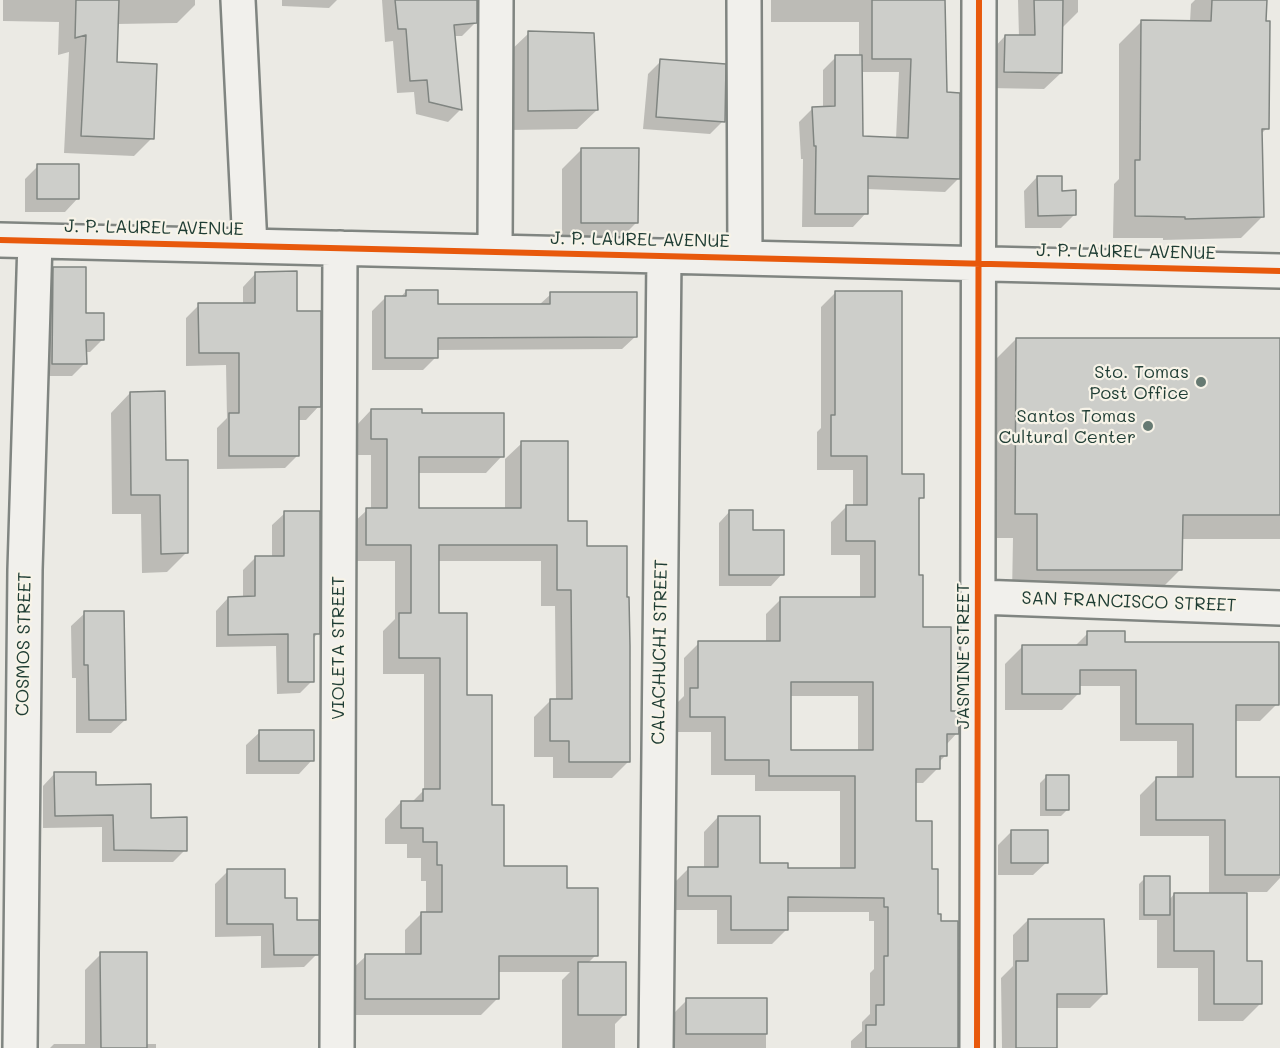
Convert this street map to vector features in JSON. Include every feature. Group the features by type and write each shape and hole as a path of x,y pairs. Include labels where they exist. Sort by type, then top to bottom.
{"street":[{"path":"238,0 250,246"},
{"path":"495,252 496,0"},
{"path":"744,0 746,258"},
{"name":"JASMINE STREET","path":"977,1048 979,0"},
{"name":"J. P. LAUREL AVENUE","path":"0,240 1280,270"},
{"name":"COSMOS STREET","path":"20,1048 25,570 35,241"},
{"name":"VIOLETA STREET","path":"337,1048 340,248"},
{"name":"CALACHUCHI STREET","path":"656,1048 664,256"},
{"name":"SAN FRANCISCO STREET","path":"978,597 1280,608"}],"building":[{"path":"76,0 119,0 117,62 157,64 154,139 81,136 86,35 75,38"},
{"path":"395,0 477,0 477,23 454,25 462,110 429,102 427,80 410,81 406,29 398,29"},
{"path":"872,0 945,0 947,92 960,93 960,179 868,176 868,214 815,214 816,146 814,146 812,107 835,106 835,55 862,55 863,136 908,138 911,59 872,59"},
{"path":"1034,0 1063,0 1062,73 1004,72 1005,35 1035,35"},
{"path":"1212,0 1267,0 1266,21 1270,21 1269,129 1262,129 1264,217 1185,219 1185,217 1135,216 1135,160 1140,160 1141,20 1211,21"},
{"path":"528,31 594,33 598,110 528,111"},
{"path":"660,59 726,64 725,122 656,117"},
{"path":"581,148 639,148 638,223 581,223"},
{"path":"37,164 79,164 79,199 37,199"},
{"path":"1037,176 1062,176 1062,191 1076,190 1076,215 1038,216"},
{"path":"53,267 86,267 86,313 104,313 104,340 86,340 87,364 52,364"},
{"path":"297,271 297,311 321,311 321,407 299,407 299,456 229,456 229,413 239,413 239,353 199,353 198,303 255,303 255,272"},
{"path":"406,290 438,290 438,304 550,304 550,292 637,292 637,337 438,338 438,358 385,358 385,296 406,296"},
{"path":"835,291 902,291 902,474 924,474 924,498 919,498 919,575 923,575 923,627 951,627 951,711 959,711 959,734 947,734 947,756 940,756 940,769 916,769 916,821 932,821 932,869 938,869 938,914 941,914 941,921 958,921 958,1048 866,1048 866,1025 876,1025 876,1005 884,1005 884,956 888,956 888,907 884,907 884,898 788,897 788,930 731,930 731,896 688,896 688,867 718,867 718,816 760,816 760,863 788,863 788,868 855,868 855,776 769,776 769,760 725,760 725,717 690,717 690,688 698,688 698,641 780,641 780,597 875,597 875,541 846,541 846,505 867,505 867,456 831,456 831,415 835,415","holes":["791,682 873,682 873,750 791,750"]},
{"name":"Santos Tomas Cultural Center","path":"1016,338 1280,338 1280,515 1183,515 1182,570 1037,570 1037,514 1015,514"},
{"path":"165,391 166,460 188,460 188,553 161,554 160,495 131,495 130,392"},
{"path":"371,409 422,409 422,413 504,413 504,457 419,457 419,508 521,508 521,441 568,441 568,521 587,521 587,546 627,546 630,762 569,762 569,741 550,741 550,699 572,699 571,590 557,590 557,545 439,545 439,613 467,613 467,695 492,695 492,805 504,805 504,866 567,866 567,888 598,888 598,956 499,956 499,999 365,999 365,954 421,954 421,912 442,912 442,865 437,865 437,842 423,842 423,828 401,828 401,801 423,801 423,789 440,789 440,658 399,658 399,613 411,613 411,545 366,545 366,508 387,508 387,439 371,439"},
{"path":"729,510 753,510 753,530 784,530 784,575 729,575"},
{"path":"284,511 320,511 320,634 314,634 314,682 288,682 288,634 228,635 228,597 255,596 255,556 284,556"},
{"path":"84,611 124,611 126,720 89,720 88,665 84,665"},
{"path":"1087,631 1125,631 1125,642 1279,642 1279,705 1236,705 1236,777 1280,777 1280,875 1225,875 1225,820 1156,820 1156,777 1193,777 1193,724 1136,724 1136,670 1080,670 1080,694 1022,694 1022,645 1087,645"},
{"path":"259,730 314,730 314,761 259,761"},
{"path":"54,772 96,772 96,785 151,784 151,818 187,817 187,851 114,850 113,815 55,816"},
{"path":"1046,775 1069,775 1069,810 1046,810"},
{"path":"1011,830 1048,830 1048,863 1011,863"},
{"path":"227,869 285,869 285,898 297,898 297,920 319,920 319,955 274,955 273,924 227,924"},
{"path":"1144,876 1170,876 1170,915 1144,915"},
{"path":"1174,893 1247,893 1247,961 1262,961 1262,1004 1214,1004 1214,951 1174,951"},
{"path":"1028,919 1104,919 1107,994 1057,994 1057,1048 1016,1048 1016,961 1028,961"},
{"path":"100,952 147,952 147,1048 101,1048"},
{"path":"578,962 626,962 626,1015 578,1015"},
{"path":"686,998 767,998 767,1034 686,1034"}],"cycle path":[{"path":"977,1048 979,0"},
{"path":"0,240 1280,271"}],"place":[{"name":"Sto. Tomas Post Office","path":"1201,382"},
{"name":"Santos Tomas Cultural Center","path":"1148,426"}]}
